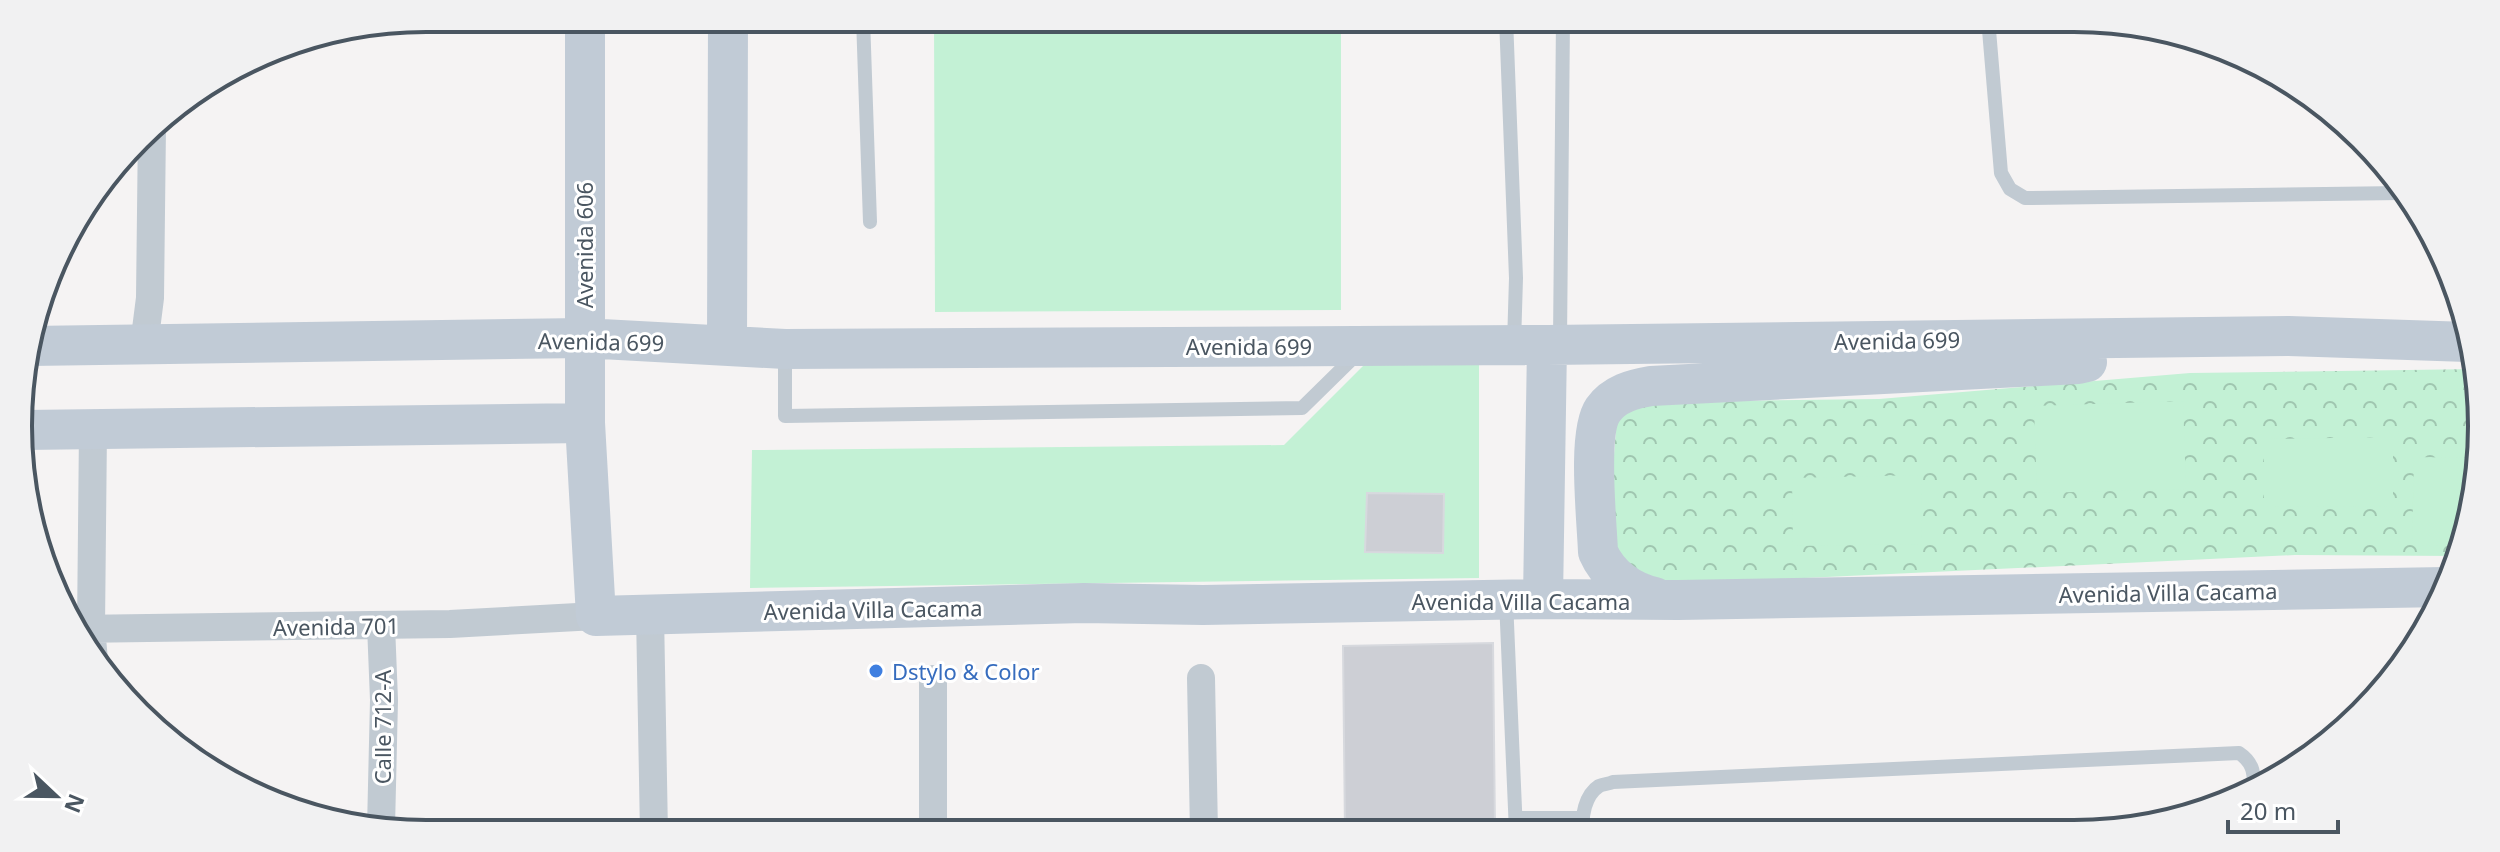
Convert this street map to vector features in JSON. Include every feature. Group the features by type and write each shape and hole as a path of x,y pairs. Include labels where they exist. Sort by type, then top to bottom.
{"street":[{"name":"Avenida 606","path":"585,32 583,338 596,616"},
{"path":"727,345 728,32"},
{"path":"144,345 150,298 152,143"},
{"name":"Avenida 699","path":"41,346 583,338 785,349 1540,345 2176,336 2459,342"},
{"path":"1678,600 1646,595 1615,578 1604,566 1598,552 1595,438 1603,410 1617,397 1633,389 1651,386 2078,364 2176,336"},
{"path":"1524,600 1540,345"},
{"path":"32,430 585,423"},
{"path":"84,622 93,429"},
{"name":"Avenida Villa Cacama","path":"596,616 1084,603 1203,605 1678,600 2433,587"},
{"path":"650,613 654,820"},
{"name":"Avenida 701","path":"88,628 450,624 596,616"},
{"name":"Calle 712-A","path":"381,625 384,700 381,817"},
{"path":"1201,678 1204,820"},
{"path":"933,679 933,820"}],"lane":[{"path":"863,32 870,222"},
{"path":"1507,32 1516,278 1540,345"},
{"path":"1540,345 1562,32"},
{"path":"1989,32 2001,173 2010,189 2025,198 2392,193"},
{"path":"785,349 785,416 1302,408 1366,345"},
{"path":"1516,820 1524,600"},
{"path":"1583,820 1588,800 1599,786 1613,782 2239,753 2248,759 2253,776"}],"green space":[{"path":"934,32 1341,32 1341,310 935,312"},
{"path":"1479,355 1479,578 750,588 752,450 1284,445 1372,357"},
{"path":"2464,369 2468,426 2465,477 2446,556 2295,555 1637,586 1606,557 1617,417 1647,402 1879,399 2190,373"},
{"path":"2183,401 2186,489 2037,493 2034,406"},
{"path":"2393,437 2393,506 2264,507 2264,439"},
{"path":"2414,457 2467,458 2449,546 2412,545"},
{"path":"1921,475 1922,544 1793,546 1792,478"}],"building":[{"path":"1367,493 1444,494 1443,553 1365,552"},
{"path":"1493,643 1495,820 1345,820 1343,646"}],"place":[{"name":"Dstylo & Color","path":"876,671"}]}
